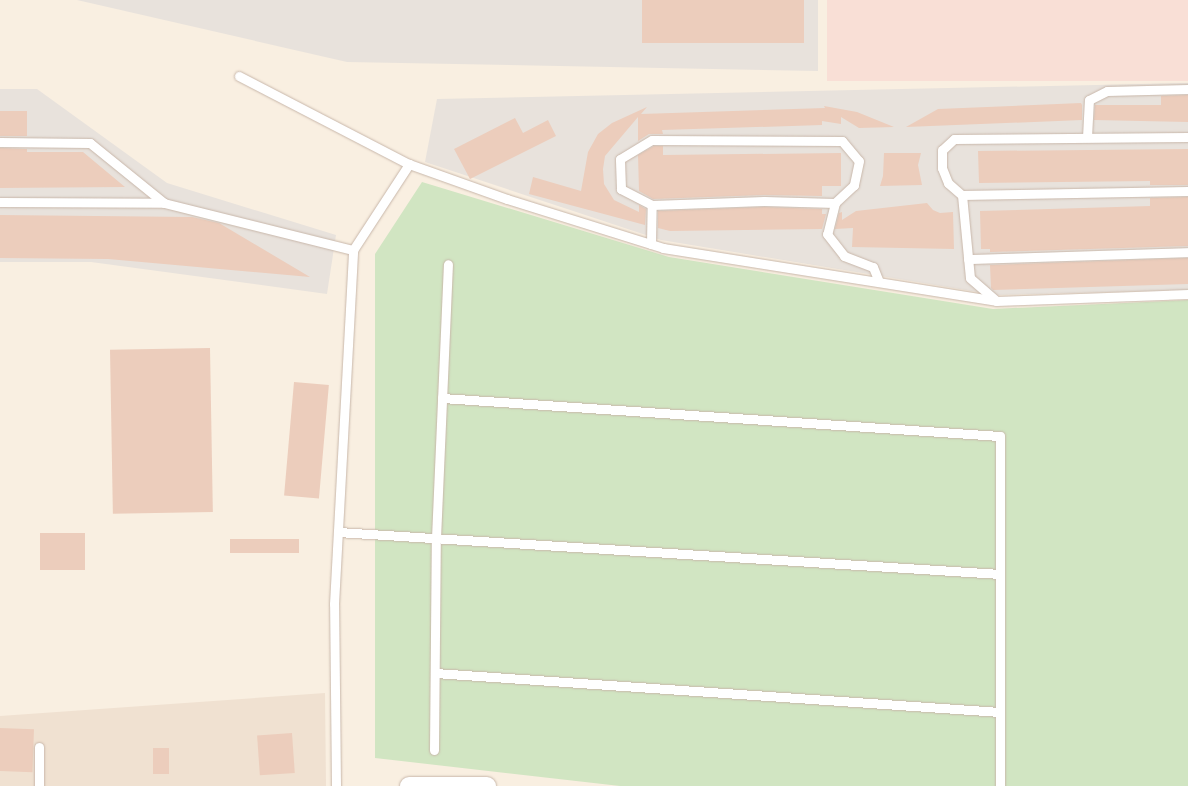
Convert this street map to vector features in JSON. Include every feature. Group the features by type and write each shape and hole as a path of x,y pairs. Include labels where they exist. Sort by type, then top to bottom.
{"street":[{"path":"409,786 488,786"}],"lane":[{"path":"238,76 409,164 507,199 663,248 996,301 1188,294"},
{"path":"1087,137 1089,100 1107,92 1188,89"},
{"path":"1188,137 954,139 942,150 942,168 948,183 962,195 1188,191"},
{"path":"835,203 764,201 652,204 621,189 620,159 652,140 842,141 859,161 854,185 835,203 827,234 844,256 874,267 879,282"},
{"path":"0,142 90,143 164,203"},
{"path":"336,786 334,604 353,250 409,164"},
{"path":"962,195 970,278 996,301"},
{"path":"0,202 164,203 353,250"},
{"path":"651,244 652,204"},
{"path":"968,259 1188,252"},
{"path":"434,750 436,538 448,264"},
{"path":"442,398 1000,436 1000,786"},
{"path":"338,532 1000,574"},
{"path":"435,673 1000,712"},
{"path":"39,747 39,786"}],"shaded area":[{"path":"77,0 818,0 818,71 347,62"},
{"path":"827,0 1188,0 1188,81 827,81"},
{"path":"1188,83 1188,290 996,295 661,240 425,162 437,99"},
{"path":"0,89 37,89 167,183 336,235 327,294 91,262 0,262"},
{"path":"325,693 326,786 0,786 0,716"}],"green space":[{"path":"422,182 669,257 993,309 1188,300 1188,786 620,786 375,758 375,254"}],"building":[{"path":"642,0 804,0 804,43 642,43"},
{"path":"1188,95 1188,122 1094,120 1095,105 1161,105 1161,96"},
{"path":"1081,103 1082,120 906,127 938,109"},
{"path":"824,106 857,112 894,127 859,128 841,117 841,124 822,121 822,125 662,130 663,134 649,134 638,141 638,117 605,156 603,169 604,184 614,200 639,212 639,205 646,209 645,225 529,194 533,177 581,191 588,152 598,134 612,123 647,107 641,114 825,108"},
{"path":"0,111 27,111 27,136 0,136"},
{"path":"515,118 523,133 548,120 556,136 470,179 454,149"},
{"path":"654,146 663,146 663,155 841,153 841,186 822,186 822,196 764,195 653,199 639,191 638,155"},
{"path":"0,148 27,149 27,152 83,152 125,187 0,188"},
{"path":"1188,149 1188,185 1150,185 1150,181 979,183 978,151"},
{"path":"884,153 921,153 918,165 922,185 880,186 883,176"},
{"path":"1188,197 1188,246 990,252 990,249 981,249 980,211 1150,206 1150,198"},
{"path":"927,203 933,210 940,213 953,212 954,249 852,247 853,228 835,229 839,213 842,212 842,220 856,211"},
{"path":"764,207 822,209 822,214 826,214 822,229 670,231 658,228 658,211"},
{"path":"0,215 192,217 219,223 310,277 108,259 0,258"},
{"path":"1188,258 1188,284 993,290 991,288 990,265"},
{"path":"210,348 213,512 113,514 110,350"},
{"path":"294,382 329,385 319,499 284,496"},
{"path":"40,533 85,533 85,570 40,570"},
{"path":"230,539 299,539 299,553 230,553"},
{"path":"0,728 34,729 32,772 0,771"},
{"path":"292,733 295,773 260,775 257,735"},
{"path":"153,748 169,748 169,774 153,774"}]}
